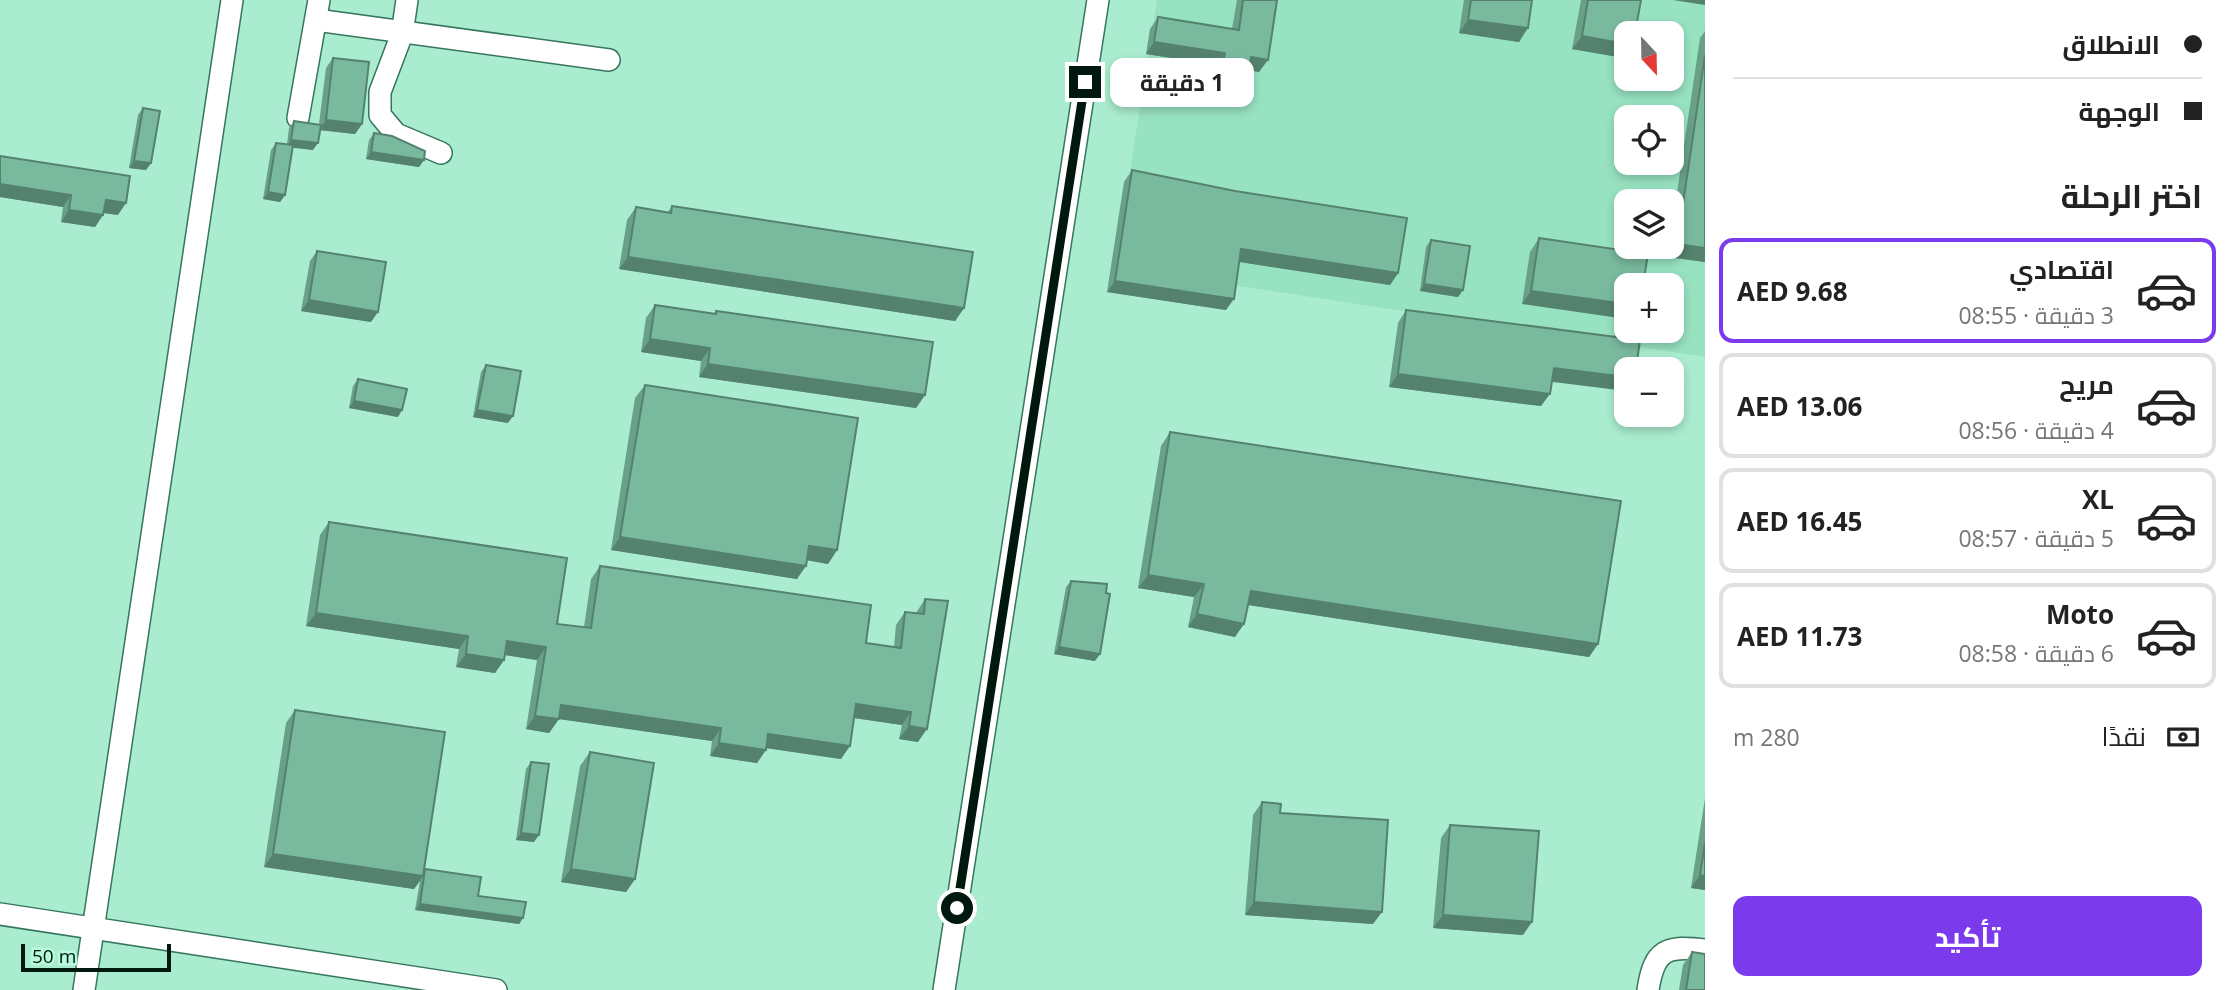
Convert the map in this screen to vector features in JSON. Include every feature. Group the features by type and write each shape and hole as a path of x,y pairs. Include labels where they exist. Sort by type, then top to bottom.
{"street":[{"path":"84,990 232,0"},
{"path":"407,0 402,34 380,92 380,116 396,134 441,153"},
{"path":"944,990 1098,0"},
{"path":"298,118 318,10 402,34 609,60"},
{"path":"0,914 496,990"},
{"path":"1648,990 1653,964 1664,952 1684,947 1705,950"}],"shaded area":[{"path":"1157,0 1705,0 1705,357 1115,267"}],"building":[{"path":"1243,0 1277,0 1268,60 1251,57 1247,79 1220,74 1225,53 1154,42 1158,17 1239,30"},
{"path":"1471,0 1532,0 1528,28 1468,20"},
{"path":"1588,0 1641,0 1637,21 1614,21 1614,42 1582,36"},
{"path":"1705,55 1705,248 1684,245 1684,197"},
{"path":"333,58 369,62 362,124 326,120"},
{"path":"143,108 160,111 151,163 134,161"},
{"path":"294,121 321,125 318,143 291,140"},
{"path":"374,133 392,136 425,151 424,160 371,152"},
{"path":"276,143 293,145 285,195 268,192"},
{"path":"0,156 130,176 126,203 106,200 103,215 69,210 71,195 0,184"},
{"path":"1132,170 1235,191 1407,218 1398,273 1241,249 1234,299 1115,281"},
{"path":"672,206 973,252 964,308 628,257 636,207 671,213"},
{"path":"1539,238 1614,249 1614,259 1647,259 1645,273 1614,273 1614,302 1531,291"},
{"path":"1431,240 1470,246 1463,290 1424,284"},
{"path":"317,251 386,262 378,312 309,300"},
{"path":"655,305 716,314 716,311 933,342 925,395 708,364 710,348 650,339"},
{"path":"1406,310 1614,337 1614,343 1640,343 1638,357 1614,357 1614,376 1554,368 1550,394 1398,374"},
{"path":"486,365 521,371 513,416 477,410"},
{"path":"358,379 407,389 402,410 354,401"},
{"path":"645,385 858,418 837,550 809,546 806,566 620,537"},
{"path":"1170,432 1621,501 1598,644 1251,591 1244,624 1197,614 1204,584 1148,575"},
{"path":"329,522 567,558 557,624 591,628 600,566 871,605 866,643 901,648 905,612 924,614 925,599 948,601 927,729 909,726 911,712 856,704 850,746 768,734 766,750 719,743 721,728 561,705 559,719 535,716 546,647 507,641 504,660 466,654 468,636 316,613"},
{"path":"1071,581 1107,584 1106,593 1110,594 1100,654 1059,647"},
{"path":"295,710 445,732 423,876 273,854"},
{"path":"590,752 654,763 635,879 571,869"},
{"path":"531,762 549,764 539,835 521,833"},
{"path":"1262,802 1281,804 1280,813 1388,820 1382,912 1254,902"},
{"path":"1450,825 1539,831 1532,922 1443,915"},
{"path":"1705,843 1705,876 1700,875"},
{"path":"425,869 481,877 478,896 526,902 523,918 420,904"},
{"path":"1692,952 1705,954 1705,990 1686,990"}],"route":[{"path":"957,908 1085,82"}]}
